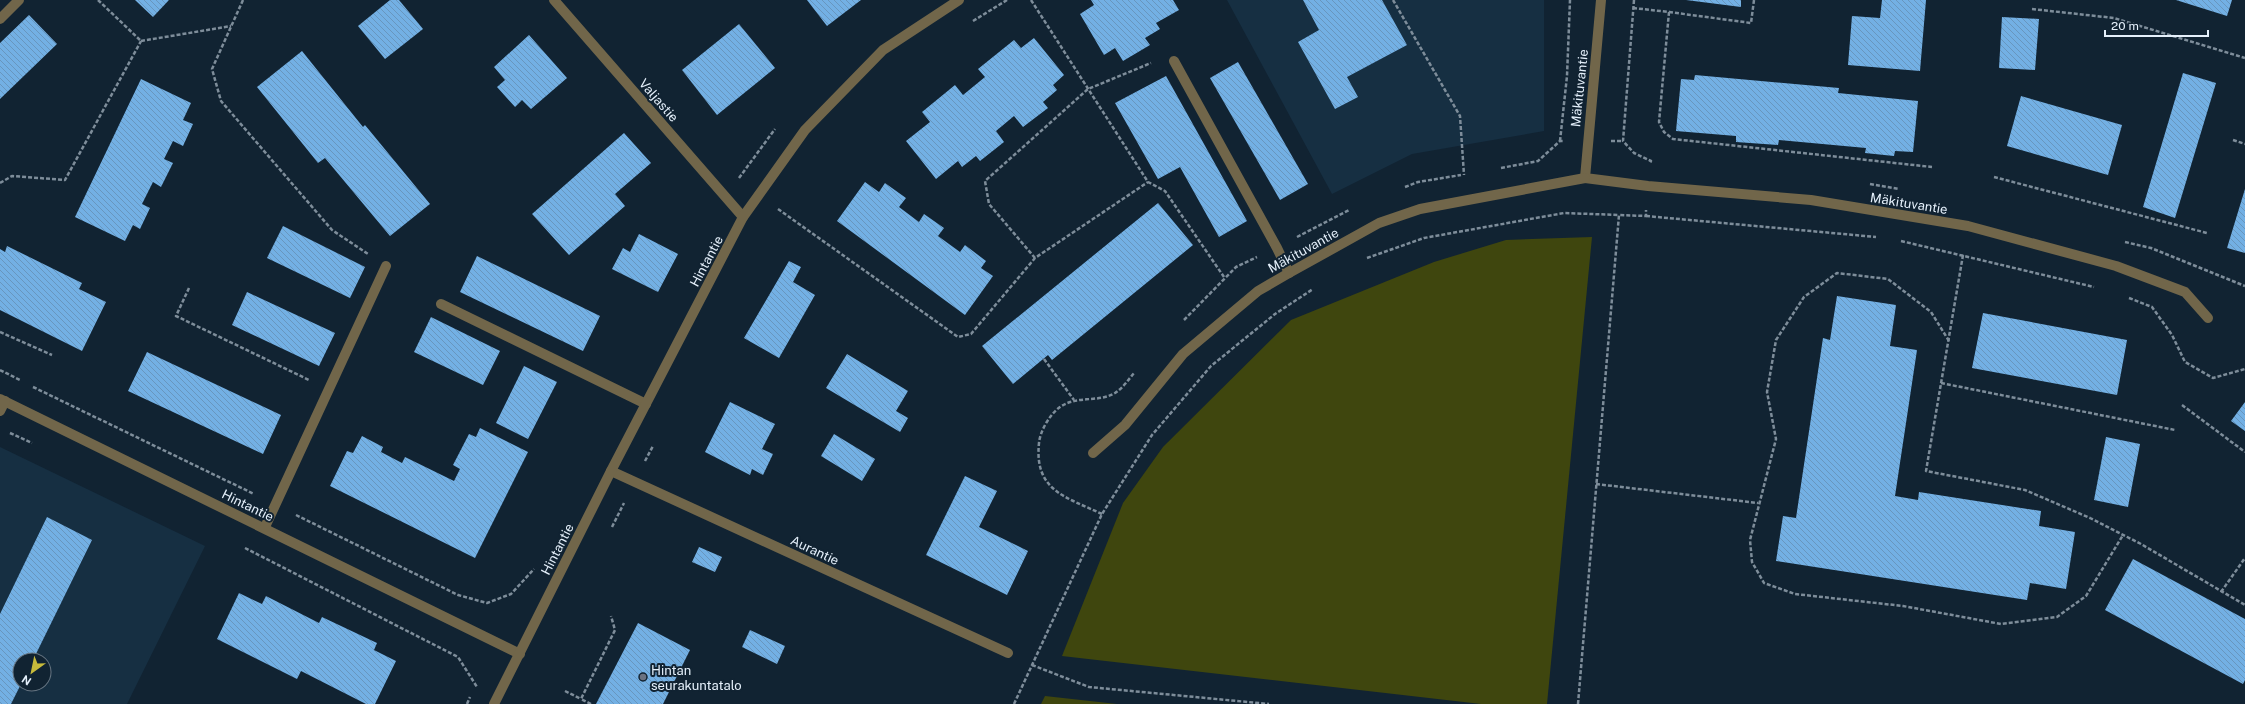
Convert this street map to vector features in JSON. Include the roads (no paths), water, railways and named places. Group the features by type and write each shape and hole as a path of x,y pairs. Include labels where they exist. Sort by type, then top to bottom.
{"street":[{"path":"0,19 19,0"},
{"name":"Valjastie","path":"554,0 743,217"},
{"name":"Hintantie","path":"2,400 265,527 520,654 611,472 743,217 805,130 883,50 959,0"},
{"name":"Mäkituvantie","path":"1585,178 1601,0"},
{"path":"1174,61 1277,248 1289,273"},
{"name":"Mäkituvantie","path":"1093,453 1125,425 1183,354 1258,291 1289,273 1380,223 1420,209 1585,178 1648,186 1811,200 1968,226 2116,266 2185,292 2208,318"},
{"path":"265,527 386,266"},
{"path":"441,304 646,404"},
{"path":"0,411 2,400"},
{"name":"Aurantie","path":"611,472 755,536 1008,653"},
{"path":"495,701 520,654"}],"place":[{"name":"Hintan seurakuntatalo","path":"643,677"}]}
